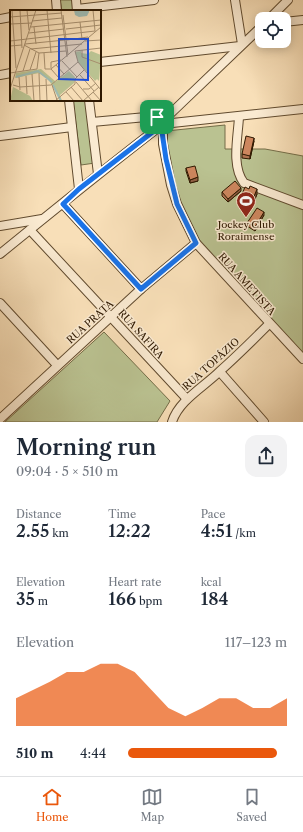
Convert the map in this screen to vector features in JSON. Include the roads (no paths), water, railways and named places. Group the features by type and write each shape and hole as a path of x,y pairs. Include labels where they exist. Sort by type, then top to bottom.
{"street":[{"path":"56,0 57,10"},
{"path":"76,0 77,10 154,0"},
{"path":"235,0 241,45"},
{"path":"276,12 288,0"},
{"path":"0,19 10,17"},
{"path":"291,21 303,20"},
{"path":"0,254 63,204 79,189 163,124 170,114 255,32"},
{"path":"101,62 241,45"},
{"path":"0,75 10,73"},
{"path":"69,101 79,189"},
{"path":"89,101 98,174"},
{"path":"163,124 239,117 303,108"},
{"path":"92,122 170,114"},
{"path":"154,116 162,118 163,124"},
{"path":"239,117 238,176 244,183 303,205"},
{"name":"RUA AMETISTA","path":"163,124 163,144 177,204 196,243 269,324 303,359"},
{"path":"0,136 72,127"},
{"path":"63,204 141,289"},
{"path":"0,226 43,219"},
{"name":"RUA SAFIRA","path":"30,230 187,399"},
{"name":"RUA PRATA","path":"1,415 141,289 196,243"},
{"path":"0,303 57,365"},
{"name":"RUA TOPÁZIO","path":"172,422 174,414 187,399 220,372 269,324"},
{"path":"220,372 264,422"}],"place":[{"name":"Jockey Club Roraimense","path":"246,218"}]}
